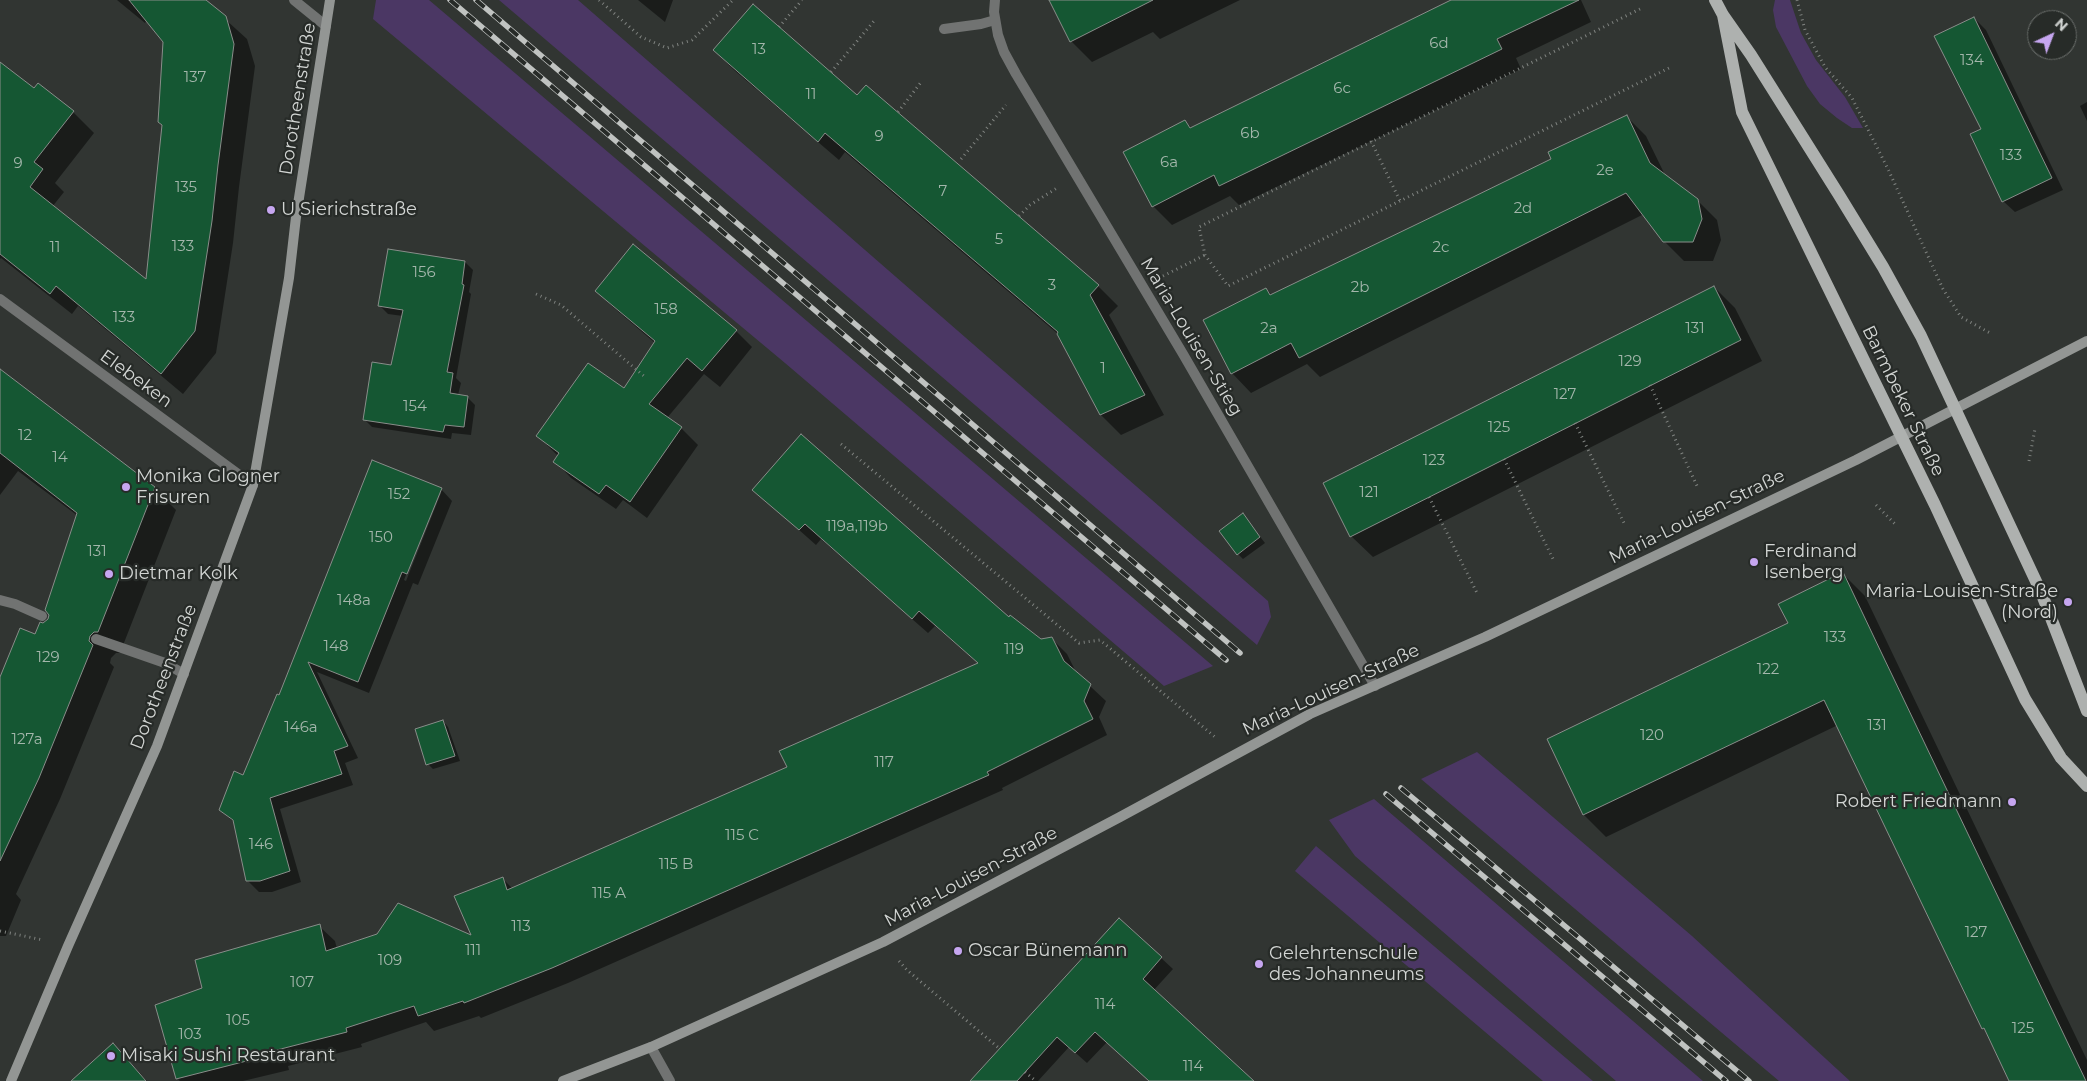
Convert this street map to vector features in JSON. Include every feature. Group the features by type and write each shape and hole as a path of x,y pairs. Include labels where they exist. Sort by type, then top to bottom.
{"main road":[{"name":"Dorotheenstraße","path":"11,1081 68,946 157,746 253,485 289,278 296,217 330,0"},
{"name":"Barmbeker Straße","path":"1715,0 1883,267 1921,336 2041,592 2087,711"},
{"name":"Barmbeker Straße","path":"1723,15 1742,112 1857,345 2025,699 2061,758 2087,786"},
{"name":"Maria-Louisen-Straße","path":"563,1081 651,1048 882,942 1120,817 1310,714 1485,637 1901,438 2087,342"}],"street":[{"path":"294,0 326,26"},
{"name":"Maria-Louisen-Stieg","path":"995,0 995,20 1004,52 1016,74 1183,354 1374,686"},
{"path":"944,29 981,24 995,20"},
{"name":"Elebeken","path":"0,298 253,485"},
{"path":"0,600 15,604 42,616"},
{"path":"96,638 165,663 184,674"},
{"path":"651,1048 670,1081"}],"path":[{"path":"599,0 641,37 667,48 692,40 733,0"},
{"path":"779,27 802,0"},
{"path":"1797,0 1805,30 1825,67 1852,98 1888,169 1944,289 1961,317 1990,333"},
{"path":"1640,9 1199,228 1205,255 1228,286 1669,68"},
{"path":"831,72 874,21"},
{"path":"898,112 922,81"},
{"path":"960,159 1011,98"},
{"path":"1371,141 1400,201"},
{"path":"1019,216 1030,205 1062,185"},
{"path":"1163,276 1205,255"},
{"path":"536,294 561,305 645,377"},
{"path":"1650,385 1698,488"},
{"path":"1575,423 1624,524"},
{"path":"2029,461 2035,429"},
{"path":"841,444 1079,643 1100,640 1235,754"},
{"path":"1504,459 1553,559"},
{"path":"1429,497 1478,595"},
{"path":"1876,505 1896,524"},
{"path":"0,931 68,946"},
{"path":"882,942 907,970 1000,1049"},
{"path":"1025,1072 1036,1081"}],"shaded area":[{"path":"376,0 429,0 1213,666 1164,686 785,363 373,19"},
{"path":"499,0 578,0 1268,601 1271,617 1257,645"},
{"path":"1775,0 1790,0 1801,33 1816,60 1845,97 1863,128 1852,128 1837,118 1820,104 1807,86 1776,27 1773,10"},
{"path":"1477,752 1692,936 1850,1081 1779,1081 1421,779"},
{"path":"1374,799 1703,1081 1616,1081 1355,856 1329,820"},
{"path":"1316,846 1593,1081 1543,1081 1295,871"}],"building":[{"path":"129,0 206,0 226,16 234,44 212,221 195,331 161,374 56,286 50,294 0,254 0,62 34,88 38,83 74,111 34,162 43,169 30,187 146,279 162,125 158,122 163,42"},
{"path":"1049,0 1153,0 1070,42"},
{"path":"1451,0 1579,0 1497,39 1502,49 1219,186 1214,175 1152,207 1123,152 1185,120 1190,128"},
{"path":"753,4 857,95 866,85 1099,285 1090,295 1145,395 1100,415 1057,334 1058,332 825,133 818,142 713,50"},
{"path":"1974,17 2052,178 2002,202 1970,134 1981,129 1934,36"},
{"path":"1627,115 1650,163 1698,199 1702,219 1693,242 1663,242 1626,193 1299,358 1291,343 1231,374 1203,320 1266,288 1270,295 1467,200 1551,159 1548,152"},
{"path":"633,244 737,330 702,371 687,358 649,404 682,427 630,502 606,485 599,494 553,462 559,453 536,436 588,363 624,388 655,341 595,291"},
{"path":"388,249 465,261 462,284 464,285 447,372 453,373 450,393 468,396 464,427 445,425 443,432 363,420 372,362 391,365 403,310 378,306"},
{"path":"1714,286 1741,340 1350,537 1323,483"},
{"path":"0,369 155,487 98,632 94,632 90,636 89,641 93,645 39,778 0,861 0,677 20,628 35,634 40,622 43,623 48,619 49,615 45,610 77,513 0,453"},
{"path":"801,434 1009,617 1010,615 1041,639 1052,637 1064,661 1091,684 1084,701 1093,719 987,772 989,775 552,968 464,1003 463,1001 418,1016 414,1006 346,1028 347,1032 273,1051 274,1054 176,1079 155,1005 202,988 195,960 320,924 326,951 377,934 398,903 471,935 454,896 503,877 507,890 787,767 779,751 978,663 919,611 912,619 805,524 799,530 752,490"},
{"path":"372,460 442,488 407,574 402,572 358,682 308,662 348,746 334,751 342,774 270,798 290,871 260,881 246,881 233,820 219,810 234,771 243,775 277,694 279,695"},
{"path":"1243,513 1260,537 1237,555 1219,531"},
{"path":"1843,572 2086,1081 2009,1081 1984,1028 1982,1029 1824,700 1583,815 1547,739 1788,623 1778,604"},
{"path":"443,720 455,756 426,765 415,729"},
{"path":"1119,918 1162,957 1143,979 1254,1081 1149,1081 1095,1032 1075,1053 1057,1037 1017,1081 970,1081"},
{"name":"Misaki Sushi Restaurant","path":"113,1043 146,1081 71,1081"}],"railway":[{"path":"450,0 1226,660"},
{"path":"476,0 1240,653"},
{"path":"1401,788 1749,1081"},
{"path":"1386,794 1726,1081"}],"place":[{"name":"U Sierichstraße","path":"271,210"},
{"name":"Monika Glogner Frisuren","path":"126,487"},
{"name":"Ferdinand Isenberg","path":"1754,562"},
{"name":"Dietmar Kolk","path":"109,574"},
{"name":"Maria-Louisen-Straße (Nord)","path":"2068,602"},
{"name":"Robert Friedmann","path":"2012,802"},
{"name":"Oscar Bünemann","path":"958,951"},
{"name":"Gelehrtenschule des Johanneums","path":"1259,964"},
{"name":"Misaki Sushi Restaurant","path":"111,1056"}]}
